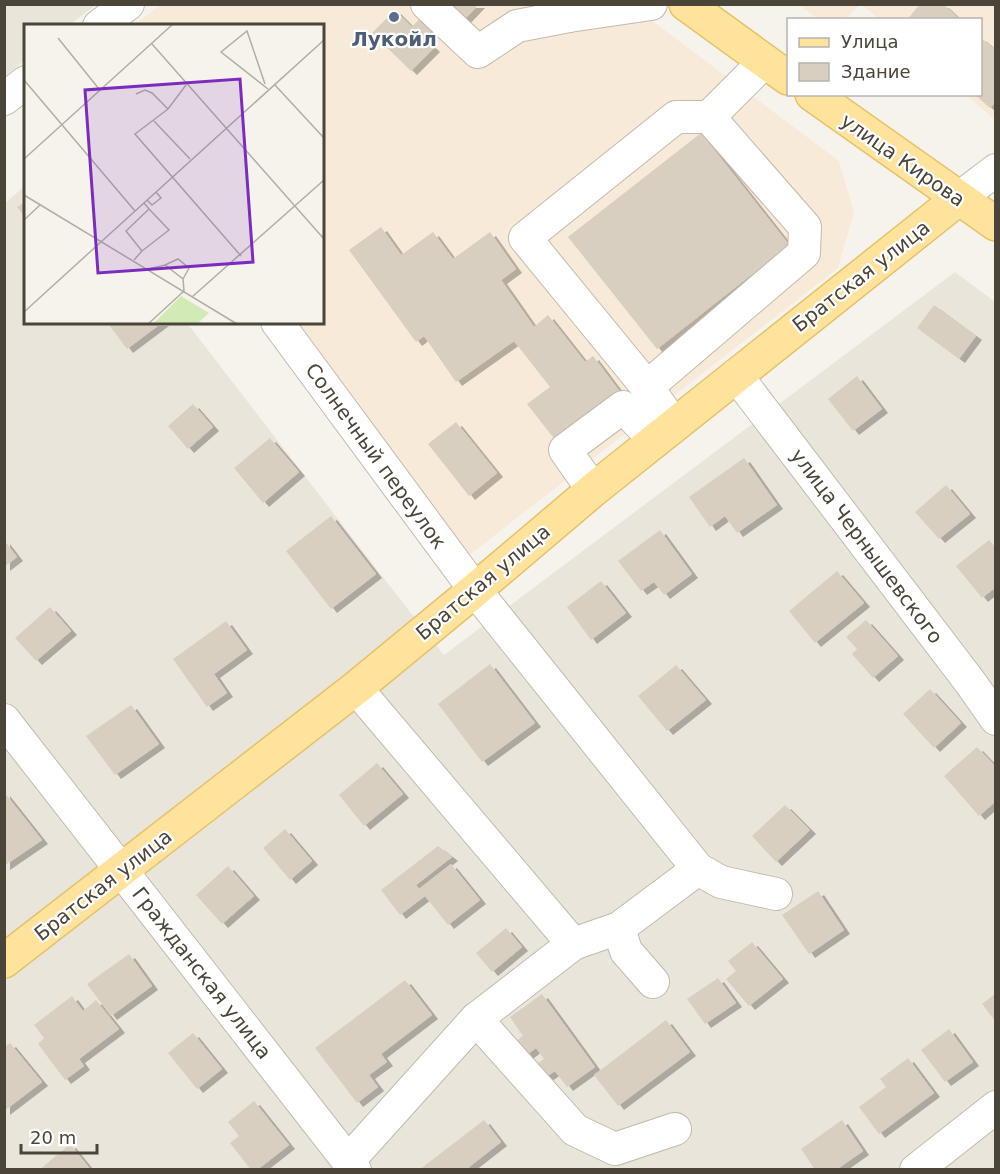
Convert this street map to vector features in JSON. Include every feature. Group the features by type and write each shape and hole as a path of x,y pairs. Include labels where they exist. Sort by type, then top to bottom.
{"main road":[{"path":"686,4 777,70"},
{"name":"улица Кирова","path":"815,96 996,224"},
{"name":"Братская улица","path":"4,961 356,688 475,591 592,490 958,199"}],"street":[{"path":"102,24 128,4"},
{"path":"428,4 478,52 517,26 562,10 651,4"},
{"path":"665,432 647,387 525,238 676,117 709,117 777,70"},
{"path":"4,99 24,84"},
{"path":"647,387 804,253 805,227 709,117"},
{"path":"958,199 996,170"},
{"name":"Солнечный переулок","path":"279,324 475,591 698,869"},
{"name":"улица Чернышевского","path":"736,375 996,719"},
{"path":"592,490 565,450 623,407 665,432"},
{"path":"356,688 573,944"},
{"name":"Гражданская улица","path":"4,720 352,1165"},
{"path":"352,1165 476,1019 573,944 618,928 698,869 721,882 776,894"},
{"path":"618,928 626,951 653,982"},
{"path":"476,1019 575,1130 615,1149 675,1129"},
{"path":"916,1170 996,1107"}],"shaded area":[{"path":"5,4 96,4 70,24 24,24 24,61 5,76"},
{"path":"162,4 631,5 839,161 854,212 838,268 468,556 297,324 324,324 324,24 136,24"},
{"path":"799,5 860,5 846,18 817,18"},
{"path":"862,5 995,5 995,120 967,96 982,96 982,18 878,18"},
{"path":"24,187 24,324 188,324 444,655 955,272 995,302 995,1169 5,1170 5,203"}],"building":[{"path":"433,4 479,4 462,22 450,10 424,38 434,48 411,71 372,33 395,10 412,27"},
{"path":"920,4 943,4 958,18 909,18"},
{"path":"982,39 996,50 996,101 990,108 976,96 982,96"},
{"path":"701,133 789,245 657,349 568,237"},
{"path":"24,202 24,216 17,207"},
{"path":"381,227 401,255 433,232 453,259 490,232 516,269 501,280 534,327 548,315 585,362 593,356 620,392 556,441 527,404 550,387 514,341 456,382 424,336 416,342 349,250"},
{"path":"934,305 976,336 959,359 917,328"},
{"path":"108,324 160,324 127,349"},
{"path":"857,376 882,409 853,431 828,399"},
{"path":"193,404 213,427 188,449 168,426"},
{"path":"456,422 497,473 469,496 428,444"},
{"path":"270,438 299,472 263,503 234,468"},
{"path":"744,458 777,505 737,533 725,516 710,527 689,497"},
{"path":"946,485 970,514 939,539 915,512"},
{"path":"331,516 376,574 331,609 286,551"},
{"path":"660,530 692,574 664,595 654,582 641,591 618,561"},
{"path":"4,540 17,557 4,567"},
{"path":"989,540 996,548 996,587 982,598 956,566"},
{"path":"837,571 864,603 815,643 789,611"},
{"path":"601,581 626,613 591,640 567,607"},
{"path":"50,607 71,631 36,661 15,638"},
{"path":"866,620 898,656 873,678 852,654 857,649 846,637"},
{"path":"226,621 247,650 214,674 227,693 207,707 173,659"},
{"path":"490,664 535,723 482,762 438,704"},
{"path":"676,665 706,700 667,731 638,696"},
{"path":"930,689 961,723 934,748 903,714"},
{"path":"131,705 159,744 115,775 86,736"},
{"path":"977,747 996,767 996,801 979,816 944,776"},
{"path":"377,763 403,794 364,826 339,795"},
{"path":"4,792 42,840 4,866"},
{"path":"785,805 810,830 776,862 752,836"},
{"path":"285,829 312,861 290,880 263,848"},
{"path":"438,846 452,857 416,885 419,889 451,864 480,900 448,925 425,896 400,915 381,890"},
{"path":"228,866 254,896 222,924 196,895"},
{"path":"818,891 844,930 809,954 782,915"},
{"path":"506,928 522,947 492,972 476,953"},
{"path":"752,942 783,979 749,1006 726,979 736,971 728,961"},
{"path":"129,954 152,986 111,1016 87,984"},
{"path":"718,978 736,1003 705,1024 687,999"},
{"path":"405,980 432,1015 381,1054 387,1062 369,1075 378,1087 357,1103 315,1048"},
{"path":"996,993 996,1022 982,1004"},
{"path":"542,994 595,1067 567,1087 555,1071 543,1079 534,1066 544,1059 536,1048 524,1057 514,1042 523,1036 510,1017"},
{"path":"72,996 83,1011 96,1000 119,1029 79,1059 84,1066 65,1080 38,1044 44,1038 34,1025"},
{"path":"666,1020 690,1052 618,1106 594,1075"},
{"path":"949,1029 973,1062 945,1082 921,1050"},
{"path":"193,1033 222,1069 197,1089 168,1053"},
{"path":"10,1043 42,1082 4,1111 4,1047"},
{"path":"908,1058 934,1093 879,1134 859,1107 886,1087 880,1079"},
{"path":"254,1101 289,1145 257,1170 251,1170 230,1143 239,1136 228,1122"},
{"path":"484,1120 501,1142 469,1167 471,1170 419,1170"},
{"path":"842,1120 863,1151 836,1170 815,1170 801,1149"},
{"path":"70,1144 91,1170 39,1170"}],"place":[{"name":"Лукойл","path":"394,17"}]}
